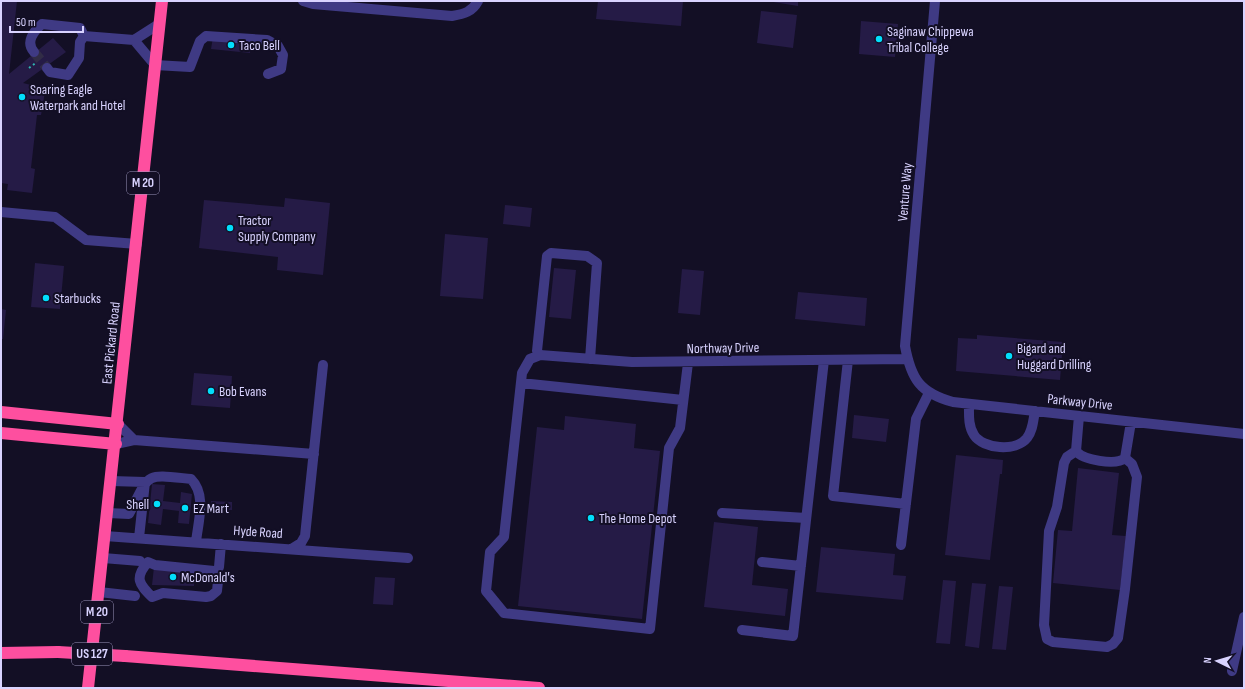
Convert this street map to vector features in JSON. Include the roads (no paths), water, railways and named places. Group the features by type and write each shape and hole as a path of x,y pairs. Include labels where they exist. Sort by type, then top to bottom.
{"highway":[{"name":"East Pickard Road","path":"88,688 116,444 162,1"},
{"path":"1,412 118,424"},
{"path":"1,434 116,444"},
{"path":"1,645 32,652"},
{"name":"US 127","path":"1,653 58,652 125,656 466,685 539,688"}],"street":[{"path":"303,1 313,4 452,16 465,14 474,8 478,1"},
{"name":"Venture Way","path":"917,384 907,359 905,346 935,1"},
{"path":"42,24 80,28 84,36 80,42 79,58 68,76 50,72 30,48 30,42 35,31 42,24"},
{"path":"84,36 134,40 159,24"},
{"path":"134,40 155,65 190,68 200,41 206,36 267,40 278,46 283,55 281,69 268,74"},
{"path":"1,212 56,217 86,240 137,244"},
{"path":"590,359 597,263 587,256 551,253 546,256 537,351 540,355 530,359 526,365 521,384 504,537 490,552 486,591 504,613 650,629 669,448 680,428 688,363"},
{"name":"Northway Drive","path":"540,355 632,362 688,363 907,359"},
{"path":"742,630 793,636 824,360"},
{"path":"848,360 833,496 906,504"},
{"path":"293,548 301,543 305,536 323,365"},
{"path":"521,384 684,400"},
{"name":"Parkway Drive","path":"917,384 929,393 953,402 1244,434"},
{"path":"901,545 916,419 929,393"},
{"path":"969,404 969,424 974,435 982,443 998,446 1021,444 1027,438 1033,427 1034,411"},
{"path":"1079,416 1076,451 1064,463 1057,507 1049,531 1045,629 1047,639 1053,642 1099,648 1113,644 1118,638 1127,576 1137,477 1132,464 1125,458"},
{"path":"1125,458 1131,422"},
{"path":"118,424 134,440"},
{"path":"116,444 134,440 314,454"},
{"path":"1076,451 1084,458 1094,460 1116,462 1125,458"},
{"path":"129,514 145,482 150,477 158,476 192,479 197,485 201,498 196,542"},
{"path":"111,481 145,482"},
{"path":"139,538 145,482"},
{"path":"108,513 141,516"},
{"path":"722,513 806,518"},
{"name":"Hyde Road","path":"105,536 293,548 408,558"},
{"path":"219,567 221,544"},
{"path":"103,558 140,561"},
{"path":"148,562 155,565 207,569 214,571 216,575 217,591 211,596 163,592 152,597 140,586 139,581 142,568 148,562"},
{"path":"762,562 801,566"},
{"path":"99,592 135,596"},
{"path":"1232,671 1244,617"}],"tunnel":[{"path":"34,52 47,68"}],"place":[{"name":"Saginaw Chippewa Tribal College","path":"879,39"},
{"name":"Taco Bell","path":"231,45"},
{"name":"Soaring Eagle Waterpark and Hotel","path":"22,97"},
{"name":"Tractor Supply Company","path":"230,228"},
{"name":"Starbucks","path":"46,298"},
{"name":"Bigard and Huggard Drilling","path":"1009,356"},
{"name":"Bob Evans","path":"211,391"},
{"name":"Shell","path":"157,504"},
{"name":"EZ Mart","path":"185,508"},
{"name":"The Home Depot","path":"591,518"},
{"name":"McDonald's","path":"173,577"}]}
